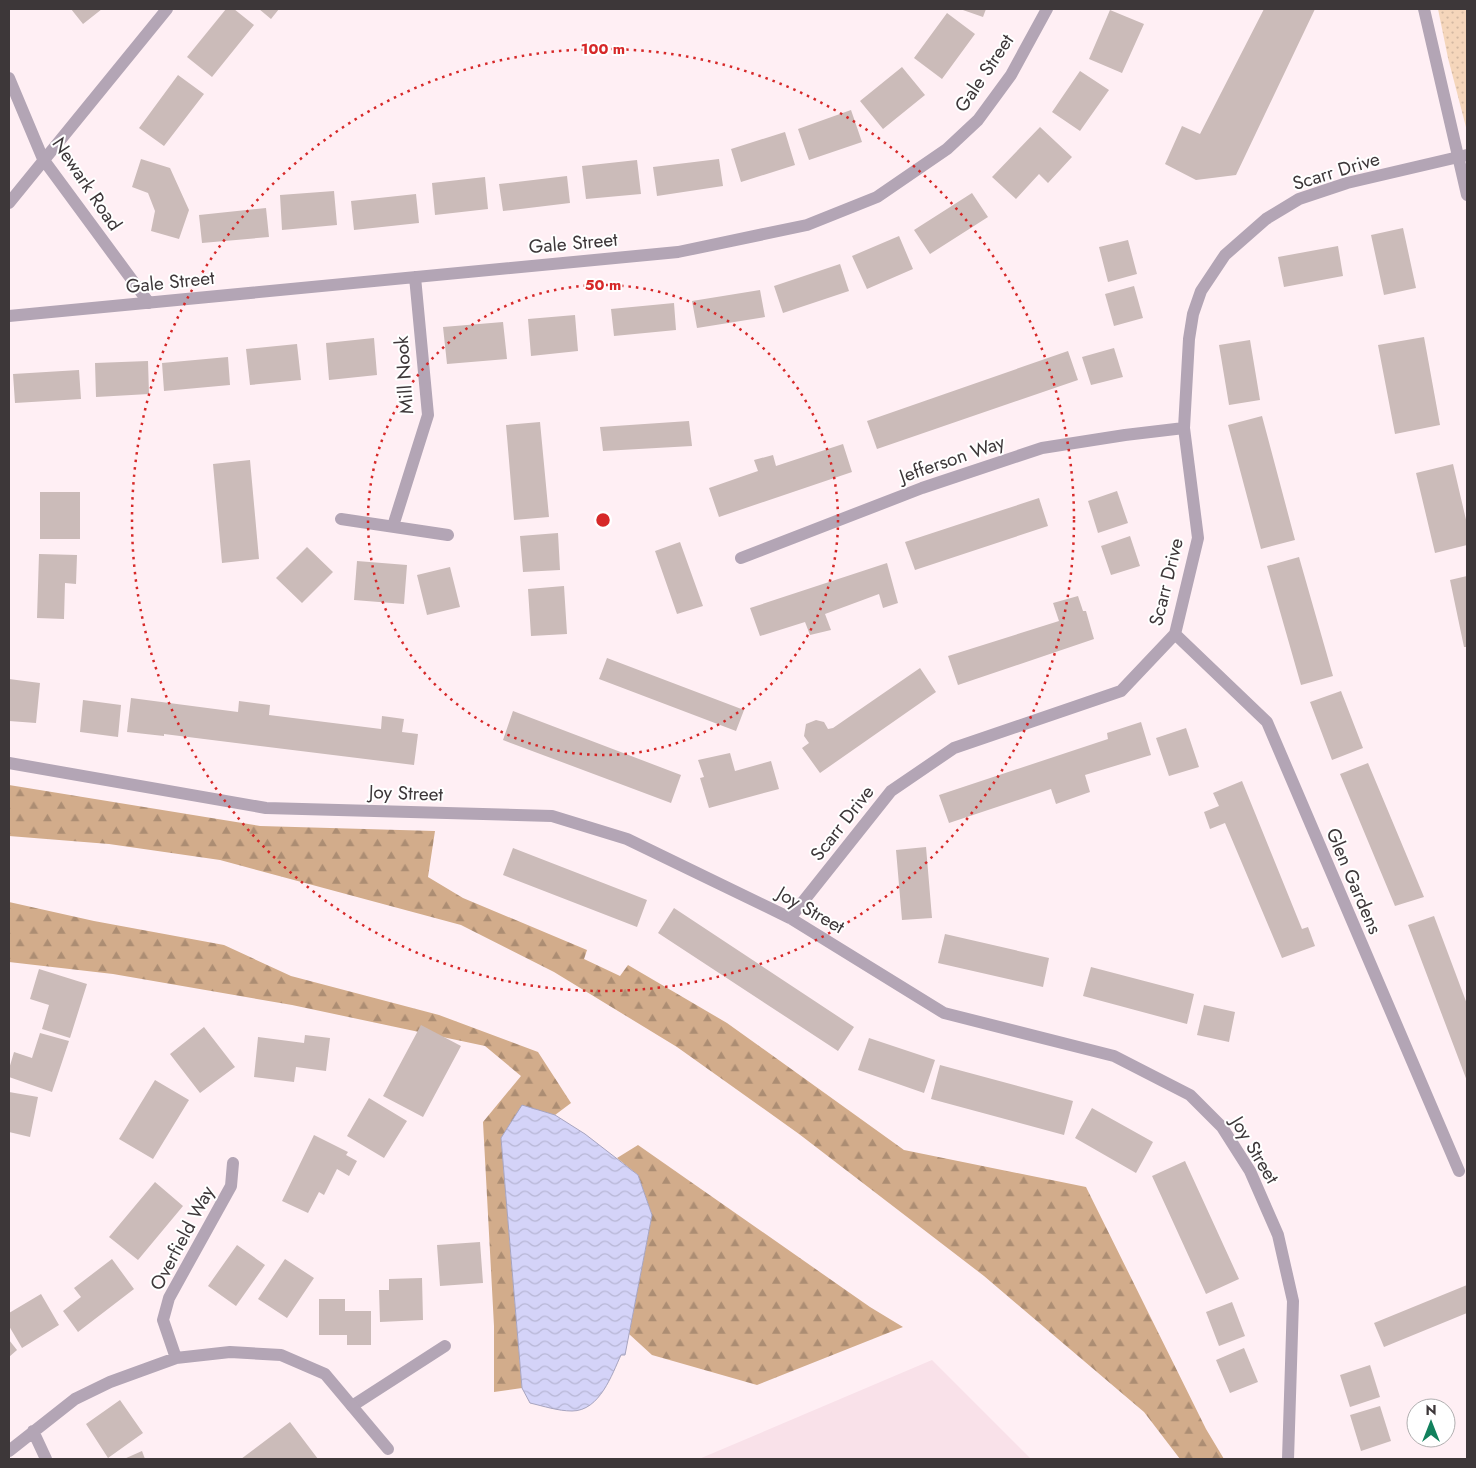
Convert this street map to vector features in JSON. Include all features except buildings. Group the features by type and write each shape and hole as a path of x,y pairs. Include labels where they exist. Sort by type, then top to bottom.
{"street":[{"path":"9,203 167,9"},
{"name":"Gale Street","path":"9,316 678,252 806,225 877,197 939,156 978,120 1010,75 1047,9"},
{"path":"1424,9 1463,156 1467,195"},
{"name":"Newark Road","path":"9,78 43,159 149,303"},
{"name":"Scarr Drive","path":"790,918 891,791 954,748 1122,691 1175,634 1198,538 1184,428 1193,314 1201,291 1225,256 1266,219 1299,199 1347,183 1463,156"},
{"name":"Mill Nook","path":"393,526 428,415 415,277"},
{"name":"Jefferson Way","path":"742,558 922,488 1042,448 1184,428"},
{"path":"341,518 448,535"},
{"name":"Glen Gardens","path":"1175,634 1267,722 1459,1171"},
{"name":"Joy Street","path":"9,763 266,808 552,816 627,839 790,918 944,1013 1114,1056 1190,1095 1222,1127 1250,1171 1278,1235 1293,1301 1288,1459"},
{"name":"Overfield Way","path":"176,1358 163,1320 169,1298 231,1186 232,1163"},
{"path":"352,1406 445,1346"},
{"path":"9,1451 75,1399 110,1382 176,1358 230,1352 282,1355 325,1374 388,1449"},
{"path":"33,1431 46,1459"}],"shaded area":[{"path":"1438,9 1467,9 1467,131 1448,58"},
{"path":"932,1360 1031,1459 699,1459"}],"green space":[{"path":"9,785 260,826 435,831 428,877 463,898 587,950 584,959 620,976 628,965 727,1023 904,1150 1086,1187 1206,1429 1224,1459 1180,1459 1144,1412 984,1276 799,1134 677,1047 554,972 461,925 220,860 109,844 9,836"},
{"path":"9,902 94,921 224,945 291,976 439,1015 538,1052 571,1103 555,1115 522,1106 501,1138 522,1388 494,1392 494,1326 483,1122 521,1076 485,1046 292,1005 113,974 9,962"},
{"path":"638,1145 870,1307 903,1327 757,1385 652,1355 629,1334 652,1215 638,1175 617,1158"}],"water":[{"path":"522,1105 555,1115 585,1134 638,1175 652,1215 625,1355 621,1355 604,1390 597,1398 590,1405 572,1411 530,1403 522,1388 501,1138"}]}
